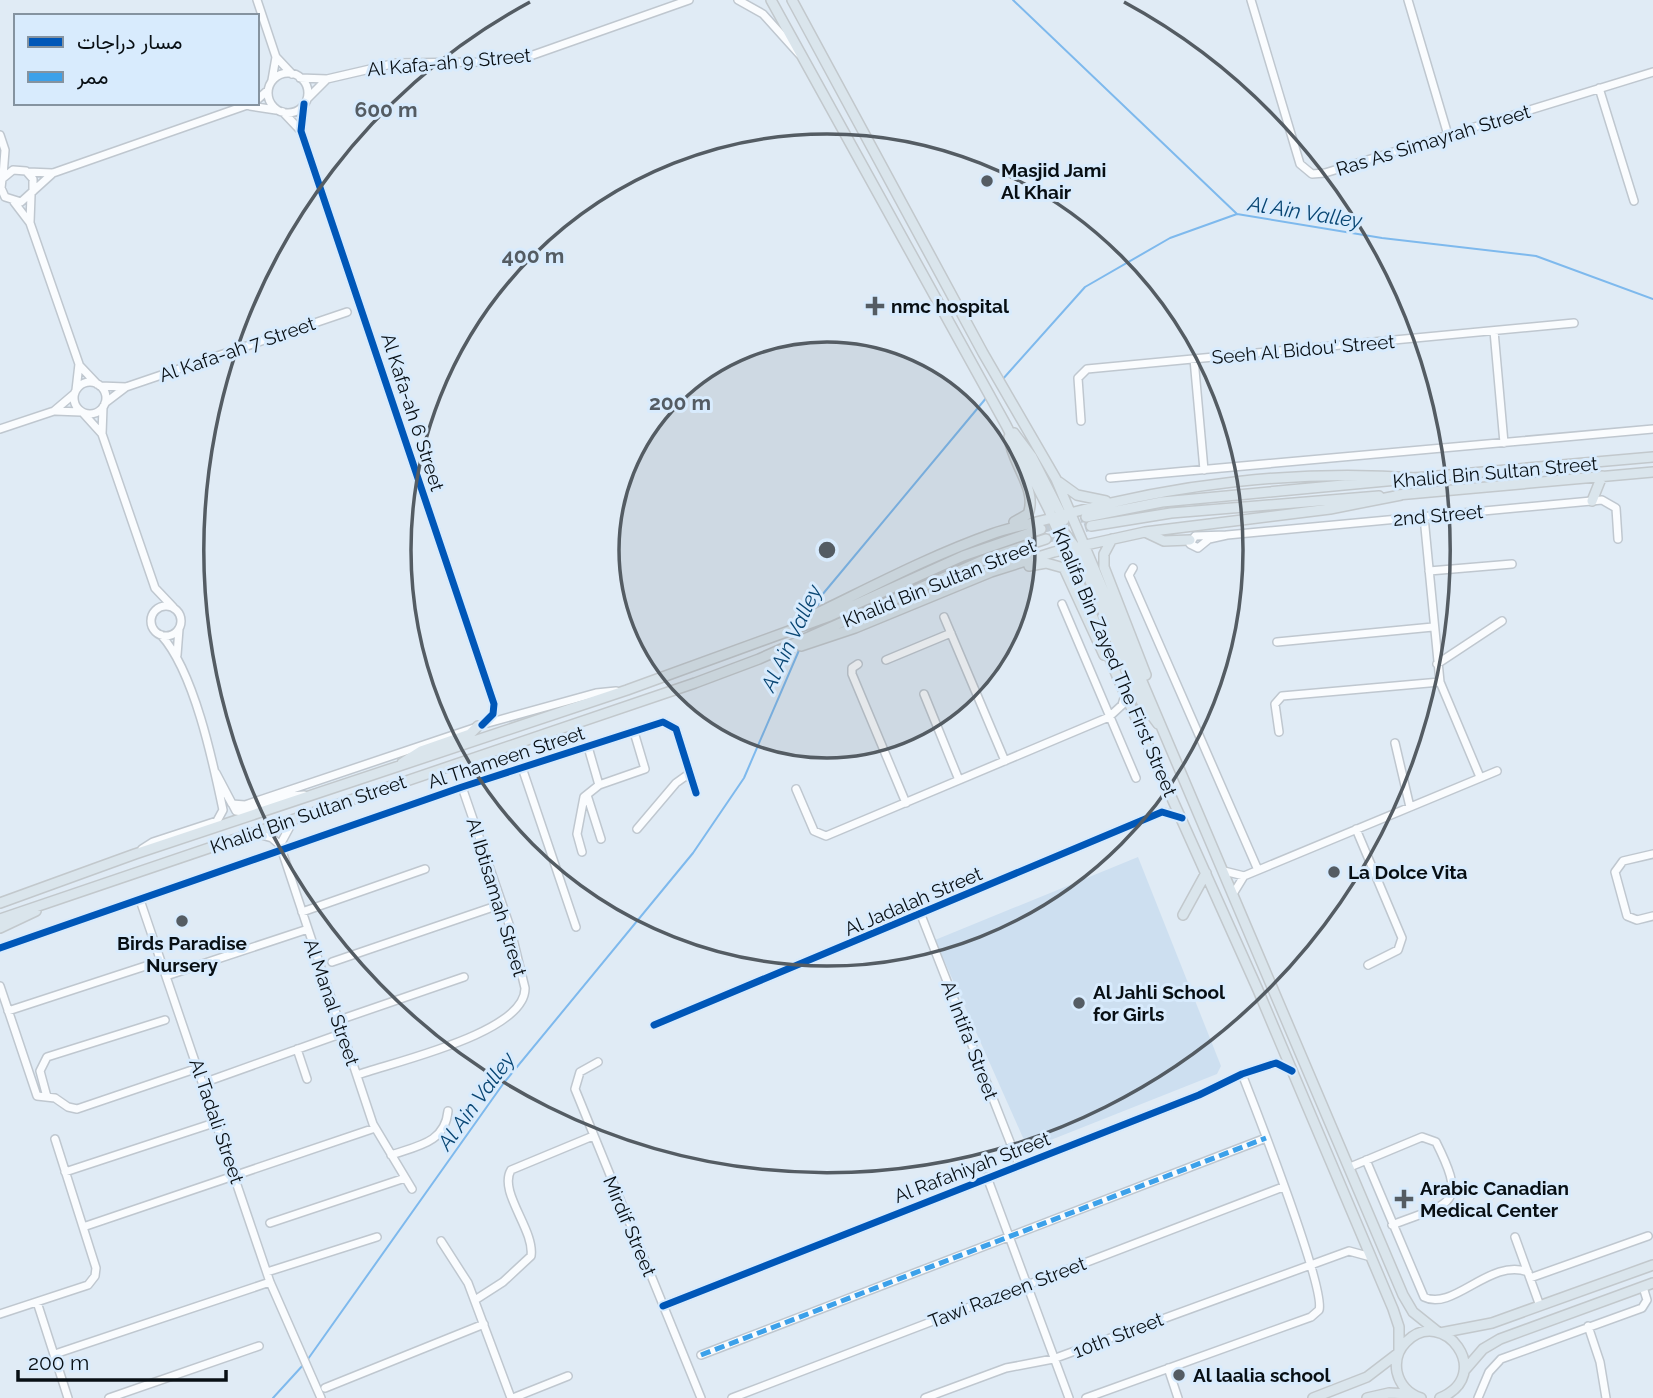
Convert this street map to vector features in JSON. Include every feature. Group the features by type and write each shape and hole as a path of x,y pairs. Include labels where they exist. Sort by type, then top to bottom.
{"main road":[{"path":"771,0 965,356 1007,428 1032,457 1061,516"},
{"name":"Khalifa Bin Zayed The First Street","path":"792,0 983,354 1056,479 1061,516 1151,698 1407,1304 1418,1318 1453,1339 1461,1350 1464,1371"},
{"path":"881,587 969,538 1022,519 1028,514 1030,494 1012,454 1007,428"},
{"name":"Khalid Bin Sultan Street","path":"1086,517 1162,502 1653,457"},
{"name":"Khalid Bin Sultan Street","path":"1091,526 1171,513 1653,472"},
{"path":"946,551 1005,530 1115,502 1199,487 1359,475 1417,478"},
{"path":"1592,501 1602,476"},
{"path":"1056,479 1070,492 1085,499 1115,502"},
{"path":"759,659 892,614 950,588 1020,562 1113,538 1330,509 1401,495"},
{"name":"Khalifa Bin Zayed The First Street","path":"1061,516 1076,548 1117,676 1206,873 1397,1320 1398,1375 1418,1397"},
{"name":"Khalid Bin Sultan Street","path":"0,903 135,854 627,690 754,643 881,587 1041,529"},
{"path":"1145,532 1164,541 1190,540"},
{"path":"1113,538 1104,554 1104,567 1143,662 1151,698"},
{"name":"Khalid Bin Sultan Street","path":"0,919 759,659 988,558 1046,539"},
{"path":"1076,548 1141,701 1165,734"},
{"path":"950,588 1038,563 1061,566 1097,644 1117,676"},
{"path":"390,770 421,751 470,734 480,726"},
{"path":"1183,915 1206,873"},
{"path":"0,897 50,884"},
{"path":"0,928 54,901"},
{"path":"1313,1398 1367,1377 1399,1352 1414,1336 1482,1327 1653,1265"},
{"path":"1456,1398 1464,1371 1483,1349 1500,1339 1653,1283"},
{"path":"1440,1398 1458,1385"},
{"path":"1367,1398 1389,1393 1418,1397"}],"street":[{"path":"257,0 276,57 307,88 305,102"},
{"name":"Al Kafa-ah 9 Street","path":"296,76 327,79 396,63 484,62 533,55 689,0"},
{"path":"738,0 763,14 804,58"},
{"name":"Ras As Simayrah Street","path":"1251,0 1300,164 1307,172 1321,175 1653,72"},
{"path":"1408,0 1448,135"},
{"path":"276,57 270,86 270,102 280,111"},
{"path":"259,98 281,75 296,76"},
{"path":"2,179 13,170 53,173 251,105 295,111 327,79"},
{"path":"1599,88 1634,201"},
{"name":"Al Kafa-ah 6 Street","path":"305,102 301,131 494,704"},
{"name":"Al Kafa-ah 6 Street","path":"280,111 301,131"},
{"path":"0,135 5,150 1,188 7,200 30,223"},
{"path":"5,150 34,183 30,223 79,364 106,396 102,434 155,588 180,615 177,655"},
{"path":"7,200 21,202 53,173"},
{"name":"Al Kafa-ah 7 Street","path":"104,405 126,387 347,312"},
{"name":"Seeh Al Bidou' Street","path":"1081,421 1077,381 1083,370 1574,323"},
{"path":"1494,331 1504,443"},
{"path":"1194,359 1204,470"},
{"path":"79,364 76,405 102,434"},
{"path":"54,411 86,383 99,385"},
{"name":"Al Kafa-ah 7 Street","path":"99,385 126,387"},
{"path":"0,429 54,411 95,413 104,405"},
{"path":"1110,478 1653,429"},
{"path":"1592,501 1606,500 1614,505 1618,539"},
{"name":"2nd Street","path":"1227,536 1195,536 1190,540 1191,546 1198,548 1209,539 1227,536 1592,501"},
{"path":"1424,517 1440,682 1480,777"},
{"path":"1429,571 1512,565"},
{"path":"1133,568 1130,577 1258,870"},
{"path":"155,588 151,626 177,655 216,773 232,804 245,805 514,716 596,693 627,690"},
{"path":"1062,604 1136,778"},
{"path":"152,614 163,605 173,607"},
{"path":"944,617 1005,761"},
{"path":"1437,664 1502,621"},
{"path":"1277,642 1433,627"},
{"path":"161,635 171,635 179,629"},
{"path":"886,660 951,633"},
{"path":"858,664 852,668 852,674 906,803"},
{"path":"1279,732 1275,704 1282,696 1440,682"},
{"path":"1111,715 1124,703 1125,691"},
{"path":"924,694 959,780"},
{"path":"494,704 503,713 514,716"},
{"path":"480,726 493,715 494,704"},
{"path":"796,789 814,831 823,836 1111,715 1125,712 1138,719"},
{"name":"Al Thameen Street","path":"0,948 281,848 663,722 676,729 696,793"},
{"path":"582,852 577,834 582,818 582,801 599,785 645,769 634,732"},
{"path":"1395,743 1410,807"},
{"path":"514,744 576,927"},
{"name":"Al Thameen Street","path":"588,747 599,785"},
{"path":"1224,872 1244,876 1497,771"},
{"path":"135,854 153,842 222,817 216,773"},
{"path":"637,829 679,780 690,773"},
{"name":"Al Ibtisamah Street","path":"357,1074 486,1032 511,1016 525,995 502,904 462,788"},
{"path":"226,793 233,809 243,812 289,796 321,793"},
{"path":"1171,794 1162,812 1182,818"},
{"path":"587,795 601,839"},
{"name":"Al Jadalah Street","path":"654,1025 1162,812"},
{"path":"255,833 272,838 281,848 294,819"},
{"path":"1356,829 1402,942 1396,952 1368,965"},
{"name":"Al Manal Street","path":"281,848 375,1128 412,1189"},
{"path":"1653,853 1623,861 1615,872 1627,916 1634,920 1653,916"},
{"path":"302,912 425,869"},
{"path":"1233,894 1244,876"},
{"name":"Al Tadali Street","path":"140,900 236,1175 270,1282 294,1342 321,1397"},
{"path":"332,962 502,904"},
{"name":"Al Intifa' Street","path":"921,915 1019,1165"},
{"path":"166,975 308,929"},
{"path":"8,1011 161,961"},
{"path":"339,1020 464,977"},
{"path":"0,986 34,1094 59,1100 70,1108 79,1108 198,1068"},
{"path":"47,1097 40,1071 47,1057 165,1020"},
{"path":"203,1083 343,1033"},
{"path":"1270,1064 1281,1046"},
{"path":"297,1049 307,1079"},
{"name":"Mirdif Street","path":"598,1062 583,1069 575,1085 593,1136 701,1398"},
{"path":"1270,1064 1282,1064 1292,1071"},
{"name":"Al Rafahiyah Street","path":"663,1307 1199,1095 1270,1064"},
{"path":"1086,1398 1314,1315 1320,1310 1321,1301 1310,1265 1242,1074"},
{"path":"391,1155 435,1139 446,1125 448,1111"},
{"path":"65,1172 217,1122"},
{"path":"83,1227 375,1128"},
{"path":"475,1300 503,1282 531,1256 530,1243 508,1184 511,1170 593,1136"},
{"path":"1350,1167 1422,1137 1431,1138 1438,1145 1454,1187 1452,1196 1446,1203 1392,1225"},
{"path":"701,1355 1266,1138"},
{"path":"0,1314 84,1286 93,1279 96,1268 55,1139"},
{"path":"1366,1160 1419,1292 1427,1299 1438,1300 1506,1269 1529,1275 1648,1236"},
{"path":"988,1177 1069,1398"},
{"path":"270,1223 404,1178"},
{"name":"Tawi Razeen Street","path":"732,1398 1283,1187"},
{"path":"1360,1231 1357,1242 1349,1251 1371,1257"},
{"path":"267,1272 377,1237"},
{"path":"1515,1237 1540,1306"},
{"path":"440,1241 459,1267 475,1300 512,1398 568,1376"},
{"name":"10th Street","path":"925,1398 1006,1368 1053,1359 1349,1251"},
{"path":"55,1354 270,1282"},
{"path":"1478,1398 1489,1372 1501,1359 1642,1308 1647,1300 1643,1286"},
{"path":"37,1302 68,1398"},
{"path":"326,1388 484,1324"},
{"path":"1588,1326 1600,1362 1606,1398"},
{"path":"109,1398 259,1346"},
{"path":"1168,1368 1178,1398"}],"shaded area":[{"name":"Al Jahli School for Girls","path":"1138,857 1221,1066 1217,1074 1028,1149 935,940"}],"waterway":[{"path":"1013,0 1237,214"},
{"name":"Al Ain Valley","path":"1002,380 1085,287 1170,238 1237,214 1382,238 1536,256 1653,299"},
{"name":"Al Ain Valley","path":"816,610 822,595 987,397"},
{"name":"Al Ain Valley","path":"308,1359 503,1084 693,853 744,778 800,648"},
{"name":"Al Ain Valley","path":"273,1398 304,1364"}],"tunnel":[{"path":"1041,529 1086,517"},
{"path":"1046,539 1091,526"}],"marked path":[{"path":"701,1355 1266,1138"}],"cycle path":[{"path":"304,104 301,131 494,704 493,714 482,725"},
{"path":"0,948 462,787 663,722 676,729 696,793"},
{"path":"654,1025 1162,812 1182,818"},
{"path":"663,1306 1199,1095 1242,1074 1276,1063 1292,1071"}],"place":[{"name":"Masjid Jami Al Khair","path":"987,181"},
{"name":"nmc hospital","path":"875,306"},
{"name":"La Dolce Vita","path":"1334,872"},
{"name":"Birds Paradise Nursery","path":"182,921"},
{"name":"Al Jahli School for Girls","path":"1079,1003"},
{"name":"Arabic Canadian Medical Center","path":"1404,1199"},
{"name":"Al laalia school","path":"1179,1375"}]}
